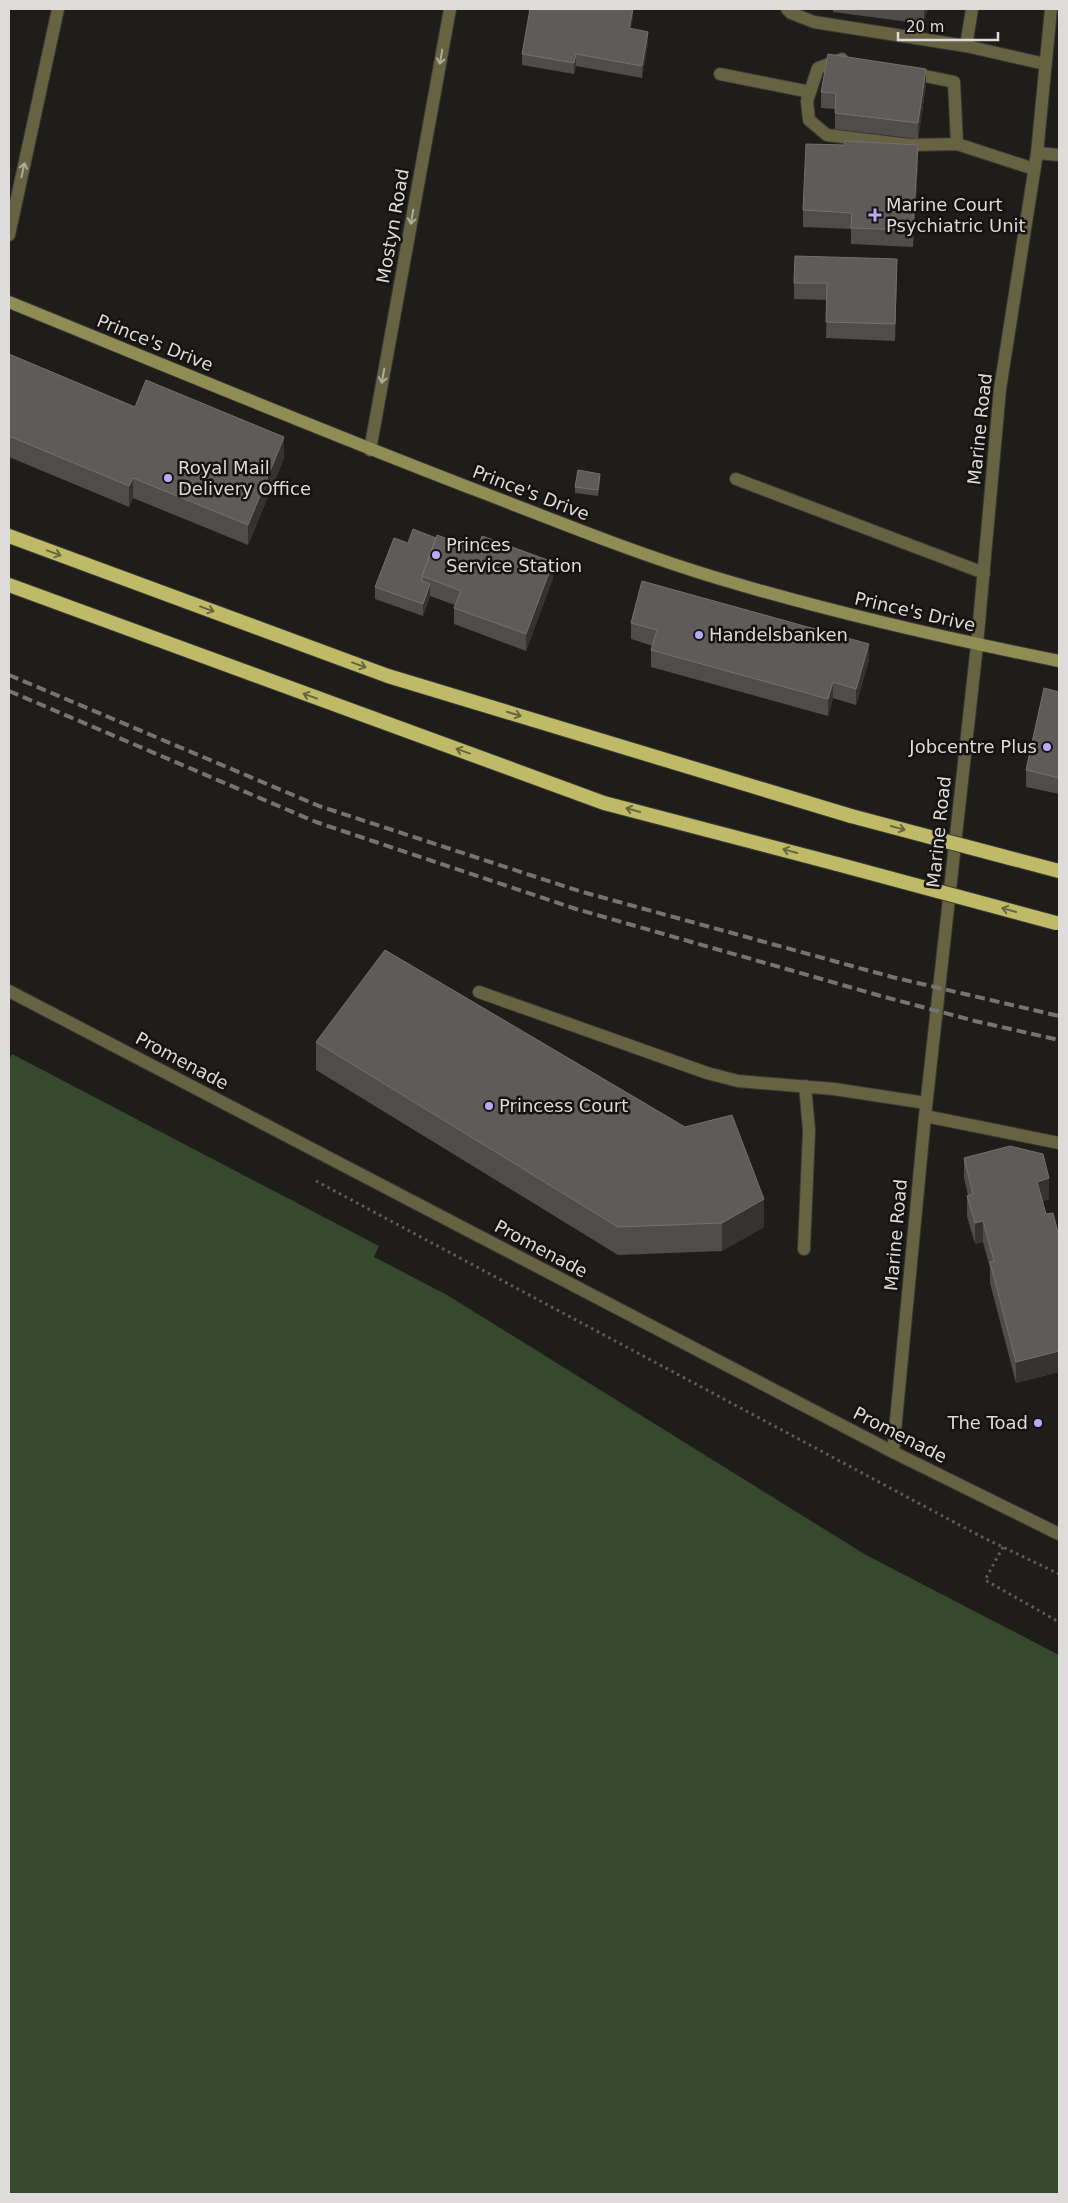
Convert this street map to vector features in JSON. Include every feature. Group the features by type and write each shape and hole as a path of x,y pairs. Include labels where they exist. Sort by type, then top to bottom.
{"highway":[{"path":"9,536 388,676 851,816 1059,871"},
{"path":"9,586 604,803 1058,923"}],"main road":[{"name":"Prince's Drive","path":"9,302 370,450 574,528 715,578 842,613 977,645 1059,661"}],"street":[{"path":"9,235 58,9"},
{"name":"Mostyn Road","path":"370,450 450,9"},
{"path":"788,9 791,13 814,22 966,46 1045,64"},
{"path":"966,46 972,9"},
{"name":"Marine Road","path":"893,1452 926,1110 977,645 1000,389 1034,169 1050,9"},
{"path":"853,61 844,59 818,68 807,101 809,120 827,136 910,146 957,144 1034,169"},
{"path":"899,71 954,82 957,144"},
{"path":"720,74 810,92"},
{"path":"1036,153 1059,155"},
{"path":"736,479 984,573"},
{"name":"Promenade","path":"9,990 893,1452 1059,1534"},
{"path":"479,992 707,1073 738,1081 805,1086 926,1110 1059,1143"},
{"path":"804,1249 809,1130 805,1086"}],"path":[{"path":"313,1179 1003,1547 1059,1574"},
{"path":"1003,1547 984,1580 1059,1622"}],"shaded area":[{"path":"12,1054 379,1246 374,1257 447,1295 866,1555 1059,1655 1059,2194 9,2194 9,1060"}],"building":[{"path":"530,9 633,9 629,28 648,32 642,66 576,54 574,63 522,54"},
{"path":"828,54 926,69 918,123 835,113 836,93 821,92"},
{"path":"845,141 918,145 913,230 851,228 852,213 803,210 806,144 844,145"},
{"path":"795,256 897,259 895,324 826,322 827,283 794,283"},
{"name":"Royal Mail Delivery Office","path":"9,354 135,407 146,380 284,437 248,525 133,478 129,486 9,436"},
{"path":"578,470 600,474 598,490 575,487"},
{"path":"413,529 436,538 422,576 422,581 430,584 423,604 375,587 394,538 408,543"},
{"path":"437,535 477,550 482,536 553,562 526,634 454,608 461,591 422,576"},
{"path":"642,581 869,644 856,689 833,682 828,699 651,650 657,630 631,623"},
{"name":"Jobcentre Plus","path":"1044,688 1059,692 1059,778 1026,770"},
{"name":"Princess Court","path":"385,950 685,1127 732,1115 764,1199 722,1223 618,1227 316,1042"},
{"path":"1010,1146 1043,1154 1049,1178 1037,1182 1046,1214 1053,1213 1059,1237 1059,1351 1016,1362 990,1262 994,1261 983,1221 975,1223 967,1196 973,1194 964,1158"}],"railway":[{"path":"9,675 319,806 579,891 892,977 1059,1016"},
{"path":"9,691 316,822 576,909 881,996 975,1021 1059,1040"}],"place":[{"name":"Marine Court Psychiatric Unit","path":"875,215"},
{"name":"Royal Mail Delivery Office","path":"168,478"},
{"name":"Princes Service Station","path":"436,555"},
{"name":"Handelsbanken","path":"699,635"},
{"name":"Jobcentre Plus","path":"1047,747"},
{"name":"Princess Court","path":"489,1106"},
{"name":"The Toad","path":"1038,1423"}]}
